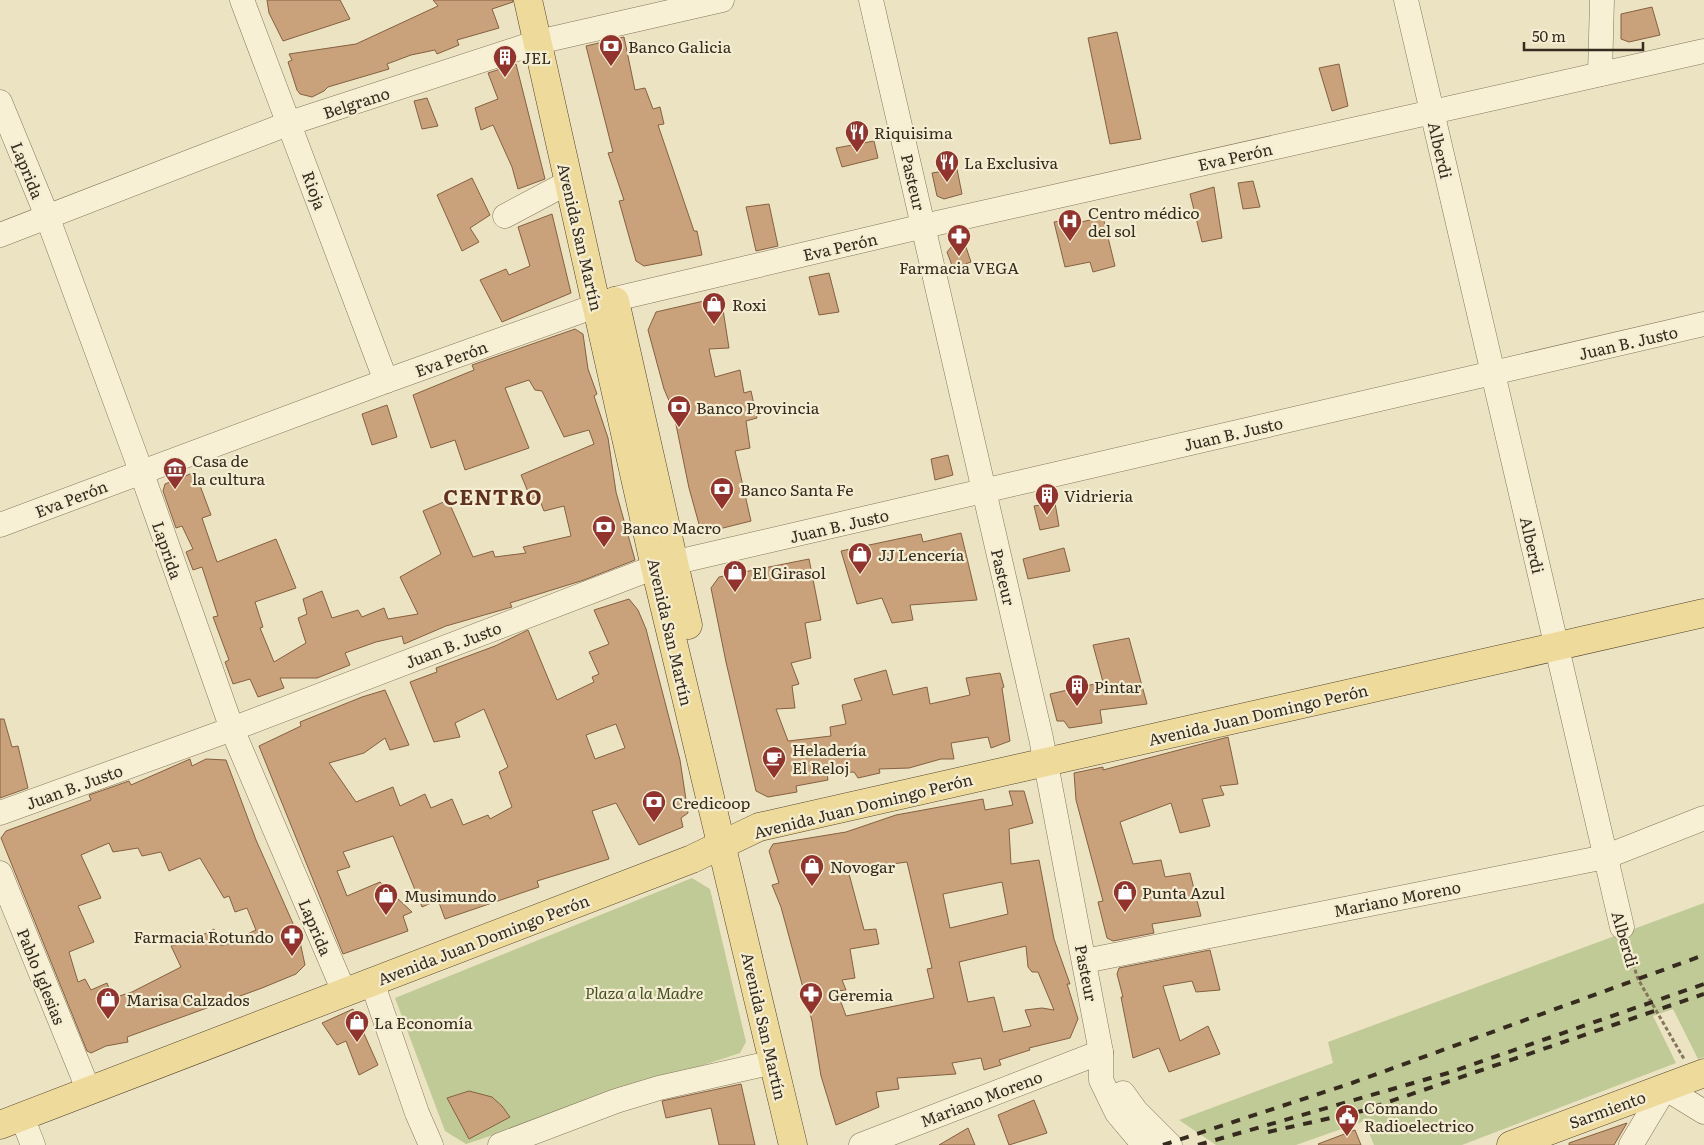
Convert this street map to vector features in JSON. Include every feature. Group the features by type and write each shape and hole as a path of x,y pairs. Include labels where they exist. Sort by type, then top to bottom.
{"main road":[{"name":"Avenida San Martín","path":"528,0 547,40 664,564 728,832 811,1145"},
{"name":"Avenida San Martín","path":"547,0 547,40 569,182 606,302"},
{"name":"Avenida Juan Domingo Perón","path":"1555,640 1704,599"},
{"name":"Avenida Juan Domingo Perón","path":"7,1117 728,832 1045,756 1555,640 1704,613"},
{"name":"Avenida San Martín","path":"728,832 774,1062 793,1145"},
{"name":"Avenida Juan Domingo Perón","path":"341,986 372,982 728,832"},
{"name":"Sarmiento","path":"1511,1145 1699,1075"}],"street":[{"name":"Rioja","path":"242,0 386,381"},
{"name":"Belgrano","path":"0,235 290,123 547,40 722,0"},
{"name":"Pasteur","path":"871,0 1045,756 1101,1052 1101,1080 1117,1113 1144,1145"},
{"name":"Alberdi","path":"1406,0 1622,927"},
{"path":"1600,74 1602,0"},
{"name":"Eva Perón","path":"0,525 141,471 606,302 924,226 1704,51"},
{"name":"Laprida","path":"0,102 47,216 141,471 232,729 341,986"},
{"path":"505,216 569,182"},
{"name":"Juan B. Justo","path":"0,813 232,729 664,564 1704,324"},
{"name":"Mariano Moreno","path":"1084,961 1605,856 1704,818"},
{"name":"Pablo Iglesias","path":"0,872 88,1085"},
{"path":"372,982 417,1113 431,1145"},
{"path":"1101,1052 1113,1078 1136,1111 1170,1145"},
{"name":"Mariano Moreno","path":"861,1145 1101,1052"},
{"path":"500,1145 616,1101 659,1088 774,1062"},
{"path":"1631,1145 1665,1088 1704,1112"},
{"path":"7,1117 33,1145"}],"path":[{"name":"Alberdi","path":"1622,927 1638,979 1699,1075"}],"green space":[{"name":"Plaza a la Madre","path":"692,878 710,889 746,1042 740,1053 466,1144 445,1131 395,998"},
{"path":"1704,903 1704,1057 1698,1059 1673,1009 1653,1016 1676,1063 1462,1145 1374,1145 1364,1121 1296,1145 1216,1145 1179,1120 1333,1063 1328,1042"}],"building":[{"path":"267,0 340,0 350,19 283,41 269,13"},
{"path":"433,0 513,0 513,2 492,9 499,28 457,40 459,45 437,54 435,50 411,55 387,64 389,69 328,87 312,97 300,94 297,90 288,62 292,60 289,54 356,44 438,6"},
{"path":"1652,7 1660,35 1629,42 1621,39 1621,14"},
{"path":"1117,32 1141,139 1110,144 1088,38"},
{"path":"624,37 635,90 645,88 653,109 660,107 664,124 658,125 694,231 697,231 702,255 644,266 636,261 619,201 624,200 608,153 613,152 586,46"},
{"path":"516,64 545,179 518,189 512,167 493,125 481,130 475,108 498,99 488,73"},
{"path":"1339,64 1348,106 1332,111 1319,68"},
{"path":"427,98 438,126 422,129 414,101"},
{"name":"Riquisima","path":"874,141 878,158 842,167 836,148"},
{"name":"La Exclusiva","path":"957,169 962,194 944,199 937,196 932,173"},
{"path":"472,178 490,215 470,228 479,242 462,251 437,195"},
{"path":"1253,181 1260,207 1243,209 1238,183"},
{"path":"1214,187 1222,238 1202,242 1190,194"},
{"path":"769,204 778,246 756,251 746,207"},
{"path":"552,214 571,293 502,322 480,280 506,269 509,275 530,266 518,227"},
{"path":"1103,217 1115,266 1093,272 1090,262 1065,267 1054,222 1076,219 1077,223"},
{"name":"Farmacia VEGA","path":"965,244 971,262 953,268 947,252 953,245"},
{"path":"829,273 839,312 819,315 809,277"},
{"path":"721,297 729,348 709,349 715,377 740,370 744,393 751,391 757,418 746,421 750,448 735,451 751,521 707,532 699,524 689,488 673,410 664,389 648,330 656,312"},
{"path":"575,329 583,334 588,369 597,394 594,396 608,438 616,492 635,560 584,580 510,603 512,607 446,626 404,644 402,636 376,642 345,653 350,665 317,678 280,678 284,688 258,697 250,679 233,684 225,662 229,660 213,617 218,616 202,567 193,570 186,552 193,549 182,526 176,528 163,491 165,484 195,472 211,515 202,518 217,562 276,539 296,588 255,602 263,627 260,628 274,662 306,643 298,618 307,614 303,599 322,591 332,618 358,610 362,617 384,608 388,619 418,614 400,577 441,554 423,511 448,500 473,557 493,551 495,557 526,553 523,547 571,536 564,506 544,511 538,496 531,499 521,475 594,444 589,430 564,437 542,391 535,390 529,380 505,388 529,448 465,470 455,440 431,448 413,395 474,370 472,365"},
{"path":"387,405 397,437 372,445 362,414"},
{"path":"948,455 953,475 935,480 931,459"},
{"name":"Vidrieria","path":"1055,503 1059,526 1040,530 1034,506"},
{"path":"961,533 977,600 910,605 913,620 892,623 882,598 857,604 841,551 921,534 923,542"},
{"path":"1064,548 1070,571 1028,579 1023,559"},
{"path":"809,559 821,620 805,623 811,658 791,663 799,684 792,686 795,708 776,709 788,741 831,736 830,727 846,724 842,705 862,700 854,679 886,670 893,695 927,687 930,704 970,695 966,678 1000,673 1004,687 1002,688 1010,741 991,748 988,737 951,743 954,759 941,759 909,768 879,769 880,773 858,778 854,772 827,774 828,780 796,786 797,792 768,797 756,791 711,588 719,577"},
{"path":"629,599 638,610 646,629 680,760 688,813 681,818 683,827 639,845 616,803 592,811 609,859 537,881 539,887 445,919 438,900 422,907 393,836 343,852 350,867 337,871 347,896 380,882 412,912 403,916 408,931 343,954 259,746 301,726 300,722 362,697 385,690 409,745 390,750 385,738 364,753 329,763 356,802 393,787 400,806 425,794 431,808 452,799 463,825 488,815 490,819 512,807 499,772 508,767 484,709 455,723 460,737 434,742 410,682 437,672 436,668 495,646 528,630 557,700 594,682 592,677 599,674 589,652 609,644 594,610","holes":["616,724 625,748 595,759 586,735"]},
{"path":"1129,638 1147,704 1100,710 1102,723 1069,728 1064,721 1057,721 1050,694 1103,682 1093,645"},
{"path":"0,719 4,719 12,747 18,746 28,788 0,798"},
{"path":"1228,737 1238,784 1220,786 1224,795 1202,799 1210,826 1180,833 1171,803 1120,822 1133,864 1161,860 1165,877 1190,873 1201,916 1152,924 1154,933 1113,941 1107,938 1098,902 1103,901 1076,800 1074,773 1103,767 1103,770"},
{"path":"190,759 192,766 206,759 226,760 256,840 299,937 305,965 296,974 262,988 127,1037 128,1042 106,1046 91,1053 87,1051 1,838 6,831 91,800 89,795 129,781 131,785","holes":["109,843 113,852 138,848 142,856 161,852 169,871 200,858 224,898 229,896 235,912 247,908 256,930 222,946 214,929 195,939 171,946 181,967 132,992 113,998 107,983 91,990 85,979 78,982 69,952 94,942 78,906 101,898 81,855"]},
{"path":"1009,791 1024,791 1033,823 1009,829 1011,864 1039,860 1054,939 1070,984 1067,984 1078,1019 1070,1038 1029,1048 1030,1050 999,1060 1001,1065 984,1070 981,1058 952,1063 956,1074 897,1078 899,1089 876,1092 879,1107 836,1125 821,1076 812,1021 781,907 772,885 779,883 769,851 773,844 846,832 896,815 983,799 985,810 1013,805","holes":["907,862 932,968 927,969 934,998 846,1016 837,991 846,990 842,980 855,978 850,949 879,944 876,929 864,930 848,870","1002,882 1008,914 950,928 943,894","1026,946 1028,967 1032,972 1038,972 1054,1010 1042,1008 1025,1010 1031,1026 1003,1032 994,997 968,1002 959,962"]},
{"path":"1210,950 1220,990 1196,992 1192,981 1163,986 1180,1041 1208,1026 1220,1054 1169,1072 1159,1048 1133,1058 1121,997 1123,997 1117,974 1119,968"},
{"name":"La Economía","path":"353,1009 378,1065 359,1075 346,1041 337,1045 322,1023"},
{"path":"741,1084 755,1145 719,1145 711,1108 666,1118 662,1101"},
{"path":"469,1091 492,1097 510,1117 469,1139 447,1098"},
{"path":"1034,1100 1047,1133 1009,1145 998,1115"},
{"path":"1627,1123 1614,1145 1569,1145 1569,1143"},
{"path":"968,1128 975,1145 939,1145"},
{"name":"Comando Radioelectrico","path":"1355,1130 1361,1145 1318,1144"}],"railway":[{"path":"1163,1145 1352,1083 1704,955"},
{"path":"1198,1145 1448,1073 1704,984"},
{"path":"1268,1132 1362,1111 1704,994"}],"place":[{"name":"Banco Galicia","path":"611,67"},
{"name":"JEL","path":"505,78"},
{"name":"Riquisima","path":"857,153"},
{"name":"La Exclusiva","path":"947,183"},
{"name":"Centro médico del sol","path":"1070,242"},
{"name":"Farmacia VEGA","path":"959,257"},
{"name":"Roxi","path":"714,325"},
{"name":"Banco Provincia","path":"679,428"},
{"name":"Casa de la cultura","path":"175,490"},
{"name":"Banco Santa Fe","path":"722,510"},
{"name":"Vidrieria","path":"1047,516"},
{"name":"Banco Macro","path":"604,548"},
{"name":"JJ Lencería","path":"860,575"},
{"name":"El Girasol","path":"735,593"},
{"name":"Pintar","path":"1077,707"},
{"name":"Heladería El Reloj","path":"774,779"},
{"name":"Credicoop","path":"654,823"},
{"name":"Novogar","path":"812,887"},
{"name":"Punta Azul","path":"1125,913"},
{"name":"Musimundo","path":"386,916"},
{"name":"Farmacia Rotundo","path":"292,957"},
{"name":"Geremia","path":"811,1015"},
{"name":"Marisa Calzados","path":"108,1020"},
{"name":"La Economía","path":"357,1043"},
{"name":"Comando Radioelectrico","path":"1347,1137"}],"district":[{"name":"CENTRO","path":"493,495"}]}
